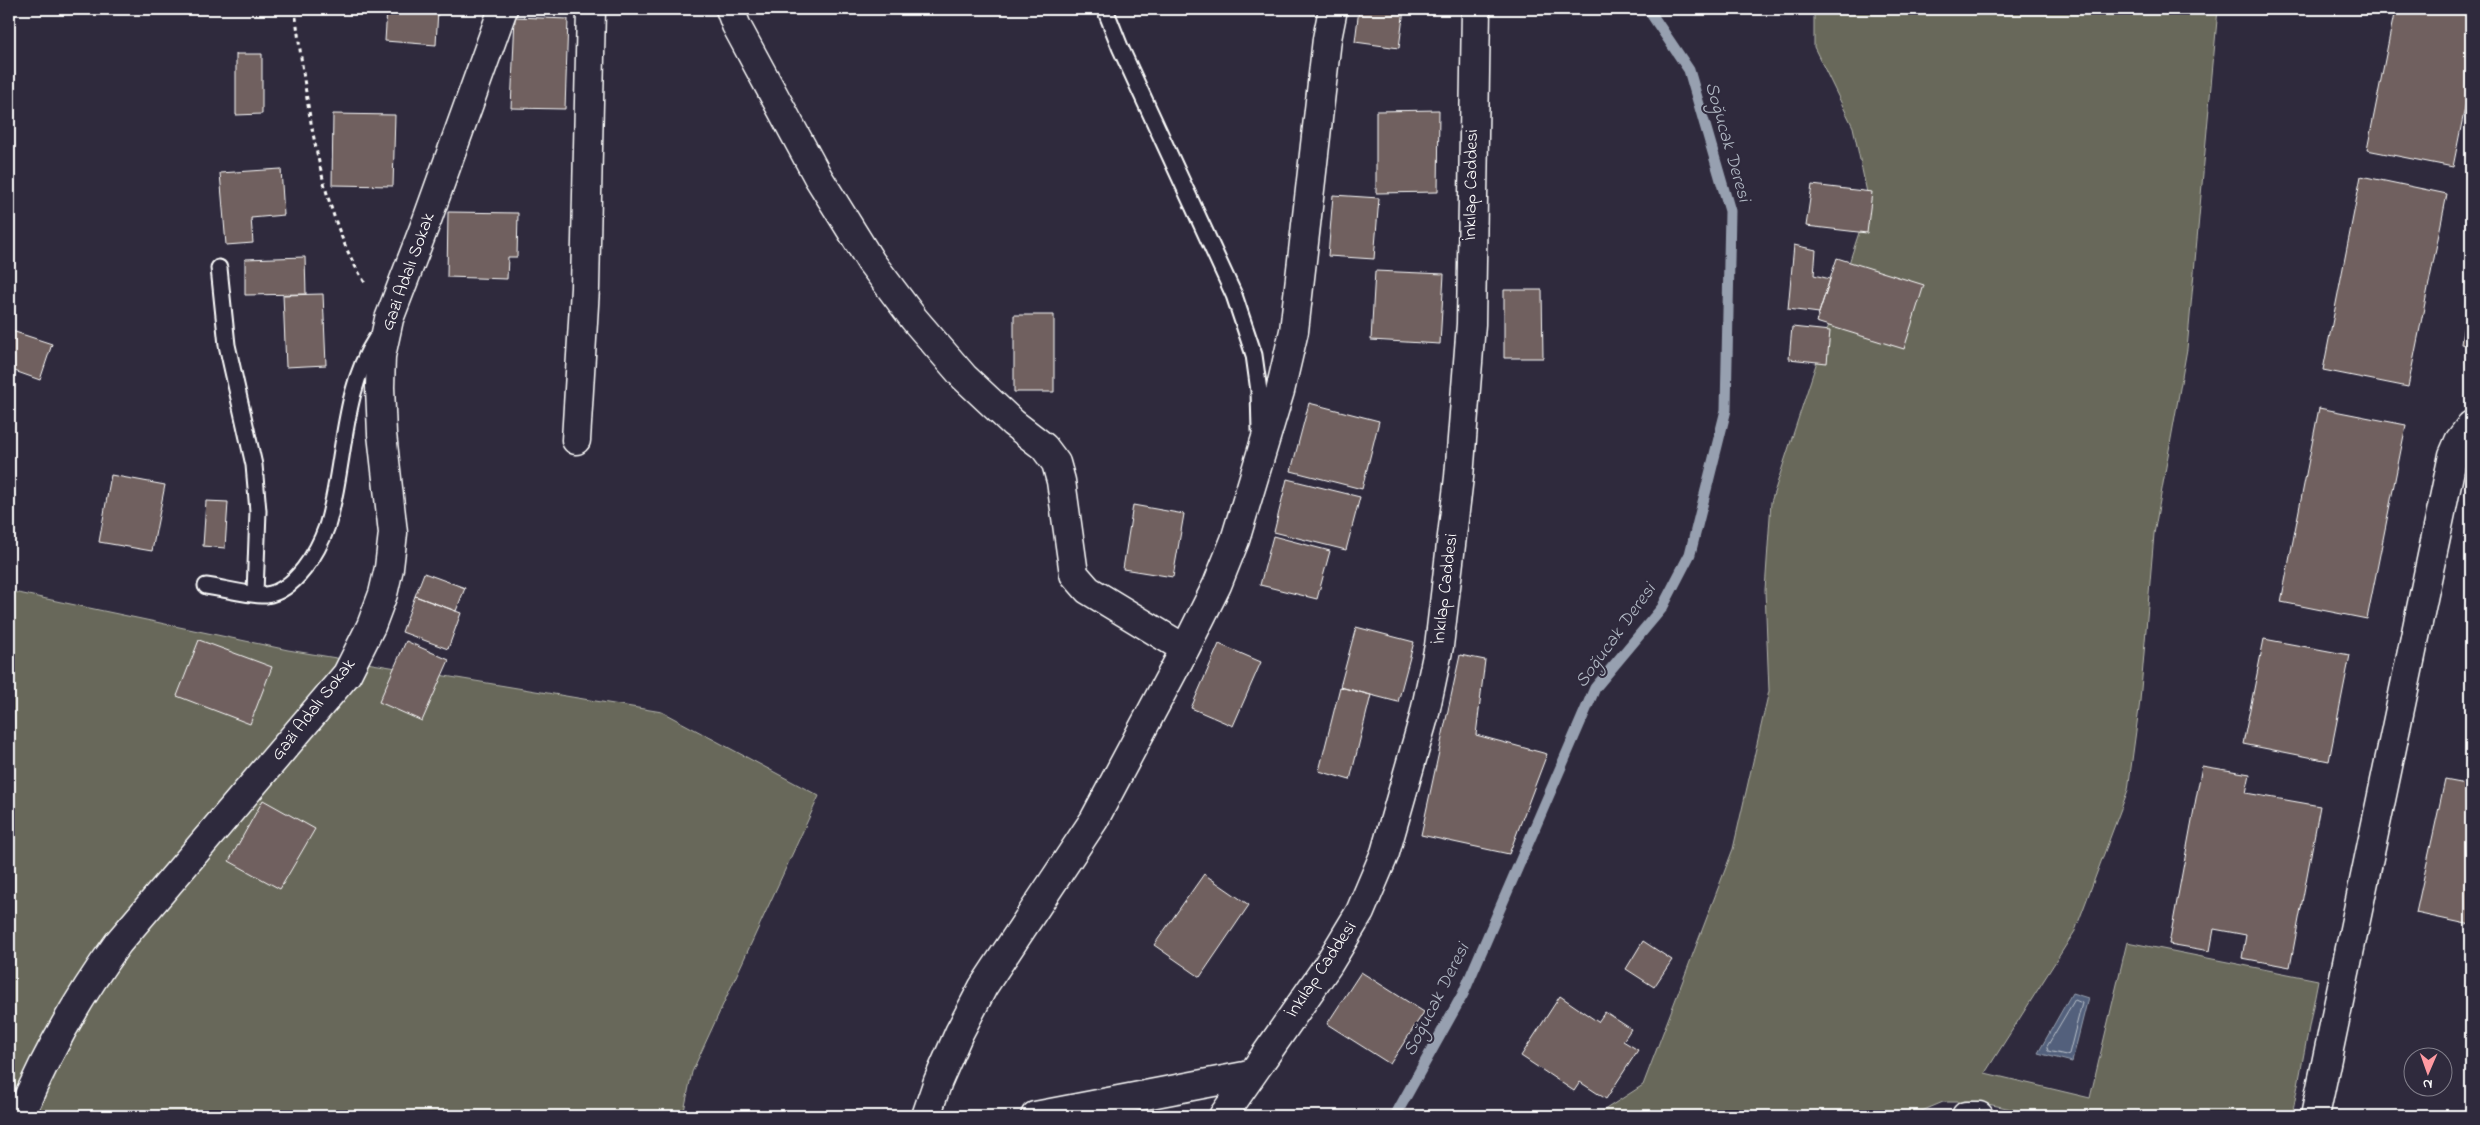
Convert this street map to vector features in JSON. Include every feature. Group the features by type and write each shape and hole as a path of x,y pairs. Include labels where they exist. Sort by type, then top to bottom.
{"street":[{"name":"Gazi Adalı Sokak","path":"20,1116 59,1033 104,962 347,674 361,650 383,594 393,533 382,434 380,387 381,356 389,319 503,9"},
{"path":"576,440 585,288 591,9"},
{"path":"730,9 736,25 818,177 871,262 914,319 964,377 1013,423 1044,447 1056,463 1061,481 1074,574 1088,590 1185,649"},
{"path":"926,1116 938,1081 958,1034 983,987 1094,820 1185,649 1217,585 1235,540 1261,455 1294,331 1327,39 1333,9"},
{"name":"İnkılap Caddesi","path":"1223,1116 1250,1074 1328,965 1360,912 1384,853 1428,699 1439,646 1458,487 1471,324 1476,9"},
{"path":"2315,1116 2453,455 2459,440 2471,425"},
{"path":"1035,1116 1250,1074"},
{"path":"1966,1116 1979,1116"}],"lane":[{"path":"1105,9 1124,56 1234,295 1245,325 1254,355 1259,391 1261,455"},
{"path":"219,268 227,345 254,465 258,511 255,593"},
{"path":"206,586 265,595 281,590 311,559 326,527 349,411 362,367 374,342 389,319"}],"path":[{"path":"295,9 315,143 333,215 360,276 389,319"}],"green space":[{"path":"1814,9 2218,9 2187,349 2154,534 2140,701 2128,790 2075,931 1985,1073 2090,1098 2127,942 2318,980 2292,1116 2045,1116 1978,1102 1943,1102 1910,1116 1595,1116 1643,1085 1733,849 1769,691 1765,590 1771,502 1869,202 1853,127 1814,47"},
{"path":"9,591 288,650 662,712 819,796 692,1072 683,1116 9,1116"}],"water":[{"path":"2072,993 2088,998 2072,1062 2038,1053"}],"building":[{"path":"387,9 438,9 436,45 385,41"},
{"path":"1359,9 1404,9 1399,48 1355,42"},
{"path":"2395,9 2471,9 2471,77 2453,167 2367,150"},
{"path":"515,17 568,19 565,109 511,108"},
{"path":"236,54 262,54 262,114 236,115"},
{"path":"1439,110 1438,192 1376,193 1376,111"},
{"path":"333,114 395,115 393,186 332,185"},
{"path":"281,169 284,215 251,218 253,243 226,245 220,173"},
{"path":"2361,176 2447,194 2408,387 2323,370"},
{"path":"1812,185 1872,192 1867,233 1806,226"},
{"path":"1333,195 1379,198 1374,259 1328,256"},
{"path":"448,212 518,213 517,257 508,257 507,279 447,277"},
{"path":"1794,245 1816,250 1814,275 1830,279 1819,313 1788,309"},
{"path":"305,257 306,294 245,295 245,259"},
{"path":"1837,258 1924,285 1904,349 1816,322"},
{"path":"1375,271 1444,274 1440,344 1371,340"},
{"path":"2471,276 2471,346 2461,344"},
{"path":"1504,290 1542,290 1543,358 1504,358"},
{"path":"323,294 326,365 286,367 283,295"},
{"path":"1014,315 1054,315 1054,392 1014,392"},
{"path":"1792,327 1830,331 1827,363 1789,359"},
{"path":"9,330 52,344 40,380 9,369"},
{"path":"1309,403 1379,421 1362,489 1291,471"},
{"path":"2319,408 2406,425 2367,619 2281,602"},
{"path":"111,475 165,485 152,551 99,542"},
{"path":"1287,479 1360,497 1346,550 1274,532"},
{"path":"206,501 228,502 225,548 203,546"},
{"path":"1133,505 1184,514 1173,577 1123,569"},
{"path":"1273,536 1330,551 1317,599 1260,585"},
{"path":"424,573 465,588 456,611 415,596"},
{"path":"415,596 461,613 448,649 402,632"},
{"path":"1356,627 1414,642 1398,702 1340,687"},
{"path":"2264,639 2350,655 2329,761 2243,744"},
{"path":"199,640 272,667 250,724 177,696"},
{"path":"406,641 449,660 422,721 379,702"},
{"path":"1219,644 1261,662 1233,726 1191,708"},
{"path":"1460,655 1485,660 1476,735 1547,754 1509,854 1421,835"},
{"path":"1340,687 1371,695 1350,780 1319,771"},
{"path":"2202,766 2250,774 2246,793 2320,806 2290,967 2242,958 2246,935 2214,929 2210,951 2169,944"},
{"path":"2445,780 2471,785 2471,925 2416,913"},
{"path":"263,800 315,829 280,889 229,861"},
{"path":"1204,874 1249,905 1200,977 1154,945"},
{"path":"1643,941 1672,960 1654,987 1626,969"},
{"path":"1361,972 1424,1012 1390,1064 1327,1024"},
{"path":"1560,996 1598,1022 1605,1012 1631,1029 1623,1041 1638,1050 1606,1099 1580,1082 1574,1091 1521,1056"}],"waterway":[{"name":"Soğucak Deresi","path":"1395,1116 1463,994 1595,688 1662,608 1690,554 1726,410 1730,211 1689,70 1648,9"}]}
